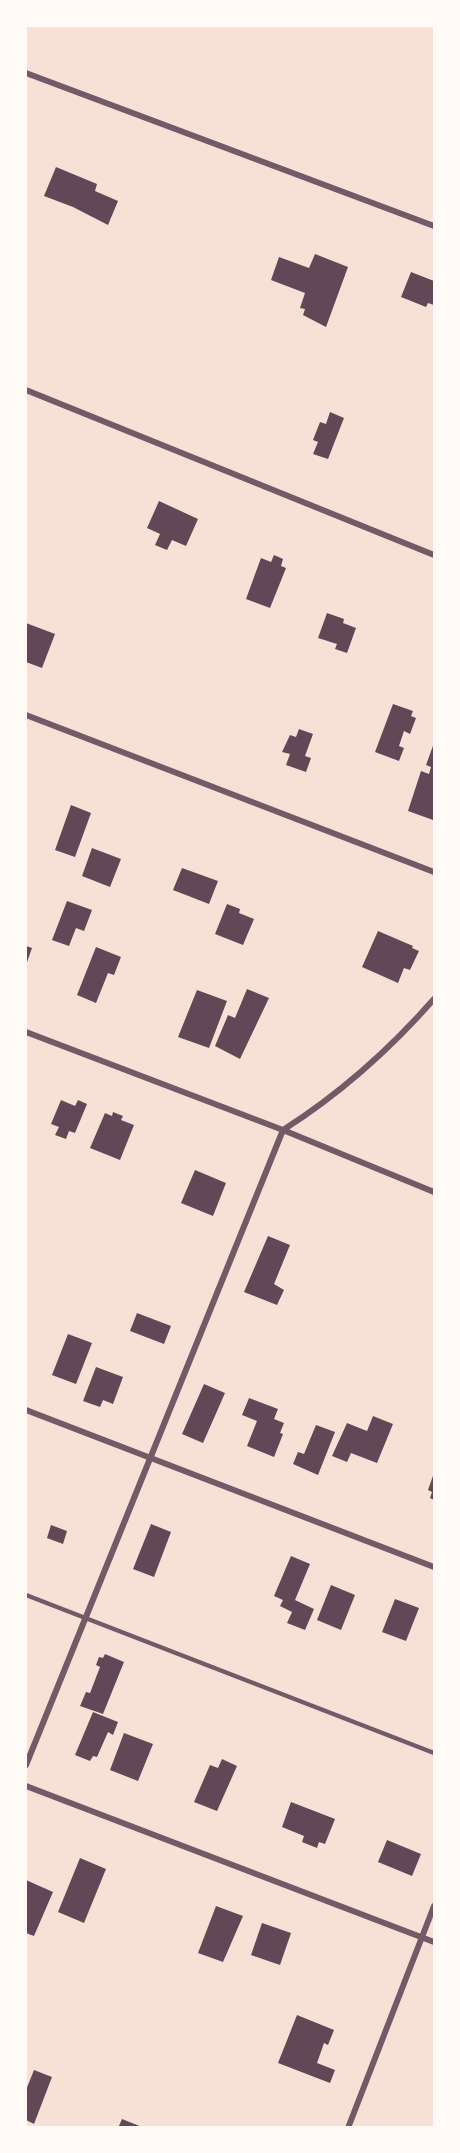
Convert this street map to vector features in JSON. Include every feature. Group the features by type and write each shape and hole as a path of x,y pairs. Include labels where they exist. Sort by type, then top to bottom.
{"street":[{"path":"26,73 435,226"},
{"path":"26,390 435,555"},
{"path":"26,715 435,872"},
{"path":"26,1765 283,1130 312,1111 417,1018 435,999"},
{"path":"26,1032 283,1130 435,1192"},
{"path":"26,1410 435,1567"},
{"path":"26,1786 435,1942"},
{"path":"348,2127 435,1906"}],"lane":[{"path":"26,1595 435,1753"}],"building":[{"path":"56,167 97,184 95,191 118,201 108,225 73,207 44,196"},
{"path":"315,254 348,267 326,327 303,315 305,309 300,308 305,293 271,280 279,257 309,268"},
{"path":"411,272 434,281 434,305 428,303 426,307 401,297"},
{"path":"330,412 344,418 328,459 313,454 318,442 313,440 320,422 326,424"},
{"path":"159,501 198,519 186,546 172,540 167,550 155,545 160,534 147,528"},
{"path":"274,555 283,559 281,566 286,568 270,608 246,599 261,558 271,562"},
{"path":"327,613 344,619 343,623 356,628 347,653 335,649 337,644 318,638"},
{"path":"26,623 55,634 42,668 26,662"},
{"path":"393,704 413,711 411,716 416,718 410,734 404,731 399,746 404,748 399,761 375,752"},
{"path":"299,729 313,734 305,756 311,758 306,772 286,765 290,754 282,752 290,735 296,737"},
{"path":"434,743 433,820 408,811 421,771 429,774 431,767 426,765"},
{"path":"71,805 91,813 75,857 55,850"},
{"path":"92,848 121,859 110,887 82,876"},
{"path":"182,868 218,881 209,904 173,890"},
{"path":"67,901 92,910 84,931 76,928 69,946 52,940"},
{"path":"227,904 240,909 239,913 254,919 243,945 215,934"},
{"path":"378,931 413,946 412,948 419,951 410,970 404,968 398,983 362,967"},
{"path":"26,946 32,948 26,965"},
{"path":"96,947 121,957 114,975 108,973 96,1003 77,995"},
{"path":"247,989 269,998 240,1059 215,1046 228,1015 235,1018"},
{"path":"197,990 227,1001 209,1048 178,1037"},
{"path":"61,1100 75,1106 78,1100 87,1104 75,1133 69,1131 66,1139 55,1135 59,1127 51,1124"},
{"path":"113,1112 123,1116 121,1120 134,1125 120,1160 90,1148 105,1113 112,1116"},
{"path":"195,1170 226,1183 213,1216 181,1203"},
{"path":"268,1236 290,1245 274,1284 284,1290 277,1305 244,1292"},
{"path":"137,1313 171,1326 164,1344 130,1331"},
{"path":"68,1334 92,1343 76,1384 52,1375"},
{"path":"96,1367 123,1377 113,1404 103,1400 100,1407 83,1401"},
{"path":"204,1384 225,1393 203,1443 182,1434"},
{"path":"249,1398 278,1409 274,1419 284,1423 280,1433 283,1434 274,1457 247,1446 257,1421 242,1415"},
{"path":"373,1416 393,1424 377,1463 351,1453 347,1462 332,1456 347,1423 367,1431"},
{"path":"316,1425 335,1432 318,1475 293,1464 298,1452 304,1454"},
{"path":"434,1473 434,1500 430,1498 432,1492 428,1490"},
{"path":"151,1524 171,1532 154,1577 133,1569"},
{"path":"51,1525 67,1531 63,1544 47,1538"},
{"path":"291,1556 310,1564 295,1600 314,1609 305,1630 287,1623 292,1612 280,1606 283,1600 274,1596"},
{"path":"331,1585 355,1595 341,1630 317,1620"},
{"path":"395,1599 419,1608 406,1641 382,1632"},
{"path":"105,1654 124,1662 103,1714 80,1706 86,1692 90,1693 100,1667 96,1665 99,1657 103,1658"},
{"path":"93,1712 118,1722 113,1735 108,1732 97,1757 93,1756 90,1761 75,1755"},
{"path":"124,1733 153,1744 138,1781 110,1770"},
{"path":"222,1759 237,1766 217,1811 194,1802 210,1765 218,1768"},
{"path":"291,1802 335,1819 325,1844 319,1842 317,1848 302,1842 304,1836 282,1827"},
{"path":"387,1840 421,1854 412,1876 378,1862"},
{"path":"80,1858 106,1869 84,1923 58,1912"},
{"path":"26,1880 53,1892 34,1936 26,1933"},
{"path":"216,1906 243,1916 223,1962 198,1953"},
{"path":"262,1923 291,1933 280,1965 251,1955"},
{"path":"297,2015 334,2030 328,2045 324,2043 317,2063 335,2070 330,2083 278,2063"},
{"path":"34,2070 52,2077 34,2124 26,2120 26,2090"},
{"path":"122,2119 142,2127 142,2128 118,2128"}]}
